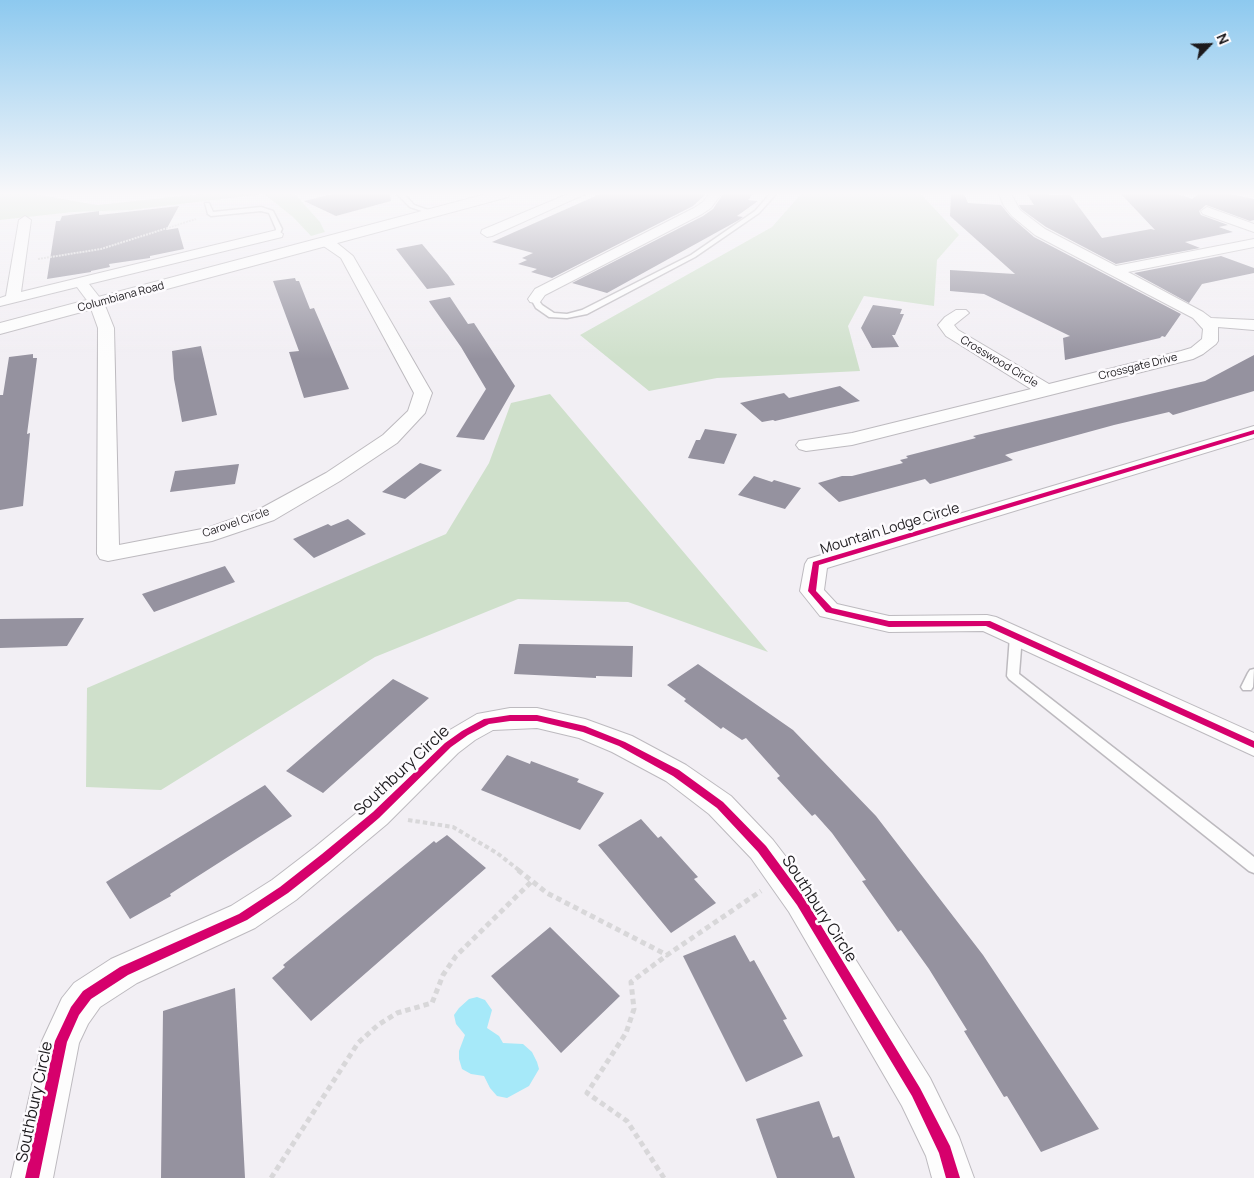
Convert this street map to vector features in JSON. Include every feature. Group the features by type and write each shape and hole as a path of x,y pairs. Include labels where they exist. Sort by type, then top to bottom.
{"main road":[{"name":"Columbiana Road","path":"0,328 301,249"}],"street":[{"path":"7,300 20,249"},
{"path":"7,300 216,249"},
{"name":"Carovel Circle","path":"96,304 106,328 108,554 212,534 266,515 333,477 390,439 416,413 423,393 346,256 336,249"},
{"path":"535,299 540,292 624,249"},
{"path":"1072,249 1187,308 1207,322 1254,325"},
{"path":"1114,271 1224,249"},
{"path":"0,267 18,263"},
{"path":"80,282 96,304"},
{"name":"Crosswood Circle","path":"961,313 946,325 952,333 1046,390"},
{"name":"Crossgate Drive","path":"806,445 852,438 1197,351 1210,341 1211,329 1207,322"},
{"name":"Mountain Lodge Circle","path":"1254,432 816,564 812,591 829,610 889,624 987,623 1254,746"},
{"name":"Southbury Circle","path":"32,1178 60,1041 75,1012 87,996 124,971 243,917 284,890 376,816 448,745 465,733 487,721 510,718 537,718 585,729 622,744 676,773 720,805 762,849 801,902 916,1092 945,1150 953,1178"}],"lane":[{"path":"535,299 539,306 552,315 567,316 584,312 703,249"},
{"path":"1016,636 1012,676 1254,866"},
{"path":"1247,687 1254,673"}],"path":[{"path":"18,263 101,249"},
{"path":"376,816 453,826 497,853 547,893 668,955"},
{"path":"664,1178 627,1121 588,1093 626,1033 634,1009 631,982 783,876"},
{"path":"271,1178 358,1042 378,1025 397,1013 432,1003 443,975 456,956 532,880"}],"green space":[{"path":"733,249 947,249 937,260 934,306 864,296 848,326 860,371 717,378 649,391 580,335"},
{"path":"550,394 768,652 628,602 518,599 375,657 161,790 86,787 87,688 446,534 489,463 511,403"}],"water":[{"path":"477,997 485,1000 492,1010 487,1028 499,1036 503,1043 523,1044 532,1052 537,1062 539,1069 529,1086 507,1098 497,1096 490,1088 484,1076 471,1074 462,1069 459,1059 459,1051 465,1035 456,1024 454,1015 469,999"}],"building":[{"path":"52,249 184,249 150,256 150,258 109,264 110,267 91,272 47,279"},
{"path":"396,249 426,249 455,285 427,289"},
{"path":"518,249 609,249 552,278 531,272 537,269 518,264 527,260 522,258 533,253"},
{"path":"639,249 687,249 607,293 572,283"},
{"path":"987,249 1057,249 1181,314 1165,337 1162,336 1065,360 1063,338 1070,336 984,294 950,291 950,270 1015,274"},
{"path":"1088,249 1195,249 1116,264"},
{"path":"1221,256 1254,268 1254,273 1202,284 1189,303 1134,273"},
{"path":"295,278 296,281 299,281 310,309 314,308 349,389 304,398 289,352 299,351 273,281"},
{"path":"450,297 468,324 474,323 515,386 484,440 456,437 486,389 461,347 429,301"},
{"path":"873,305 902,309 900,314 904,314 895,335 892,335 899,347 872,348 861,328"},
{"path":"201,346 217,415 182,422 174,379 172,351"},
{"path":"33,354 33,358 37,358 27,434 30,433 23,506 0,510 0,395 3,395 9,357"},
{"path":"1254,355 1254,391 1173,415 1169,412 1114,425 1008,454 1005,455 1013,460 930,484 925,479 839,502 818,483 903,463 900,460 908,458 906,456 976,438 973,436 1205,381"},
{"path":"840,386 860,401 775,421 762,422 740,403 784,393 789,398"},
{"path":"705,429 737,434 724,464 688,458 696,440 700,440"},
{"path":"420,463 442,470 405,499 382,492"},
{"path":"239,464 235,484 170,492 175,471"},
{"path":"754,476 801,488 785,509 738,495"},
{"path":"348,519 366,534 314,558 293,539 328,524 331,526"},
{"path":"225,566 235,582 154,612 142,594"},
{"path":"84,618 67,646 0,648 0,619"},
{"path":"519,644 633,646 632,677 596,676 596,678 514,674"},
{"path":"698,664 793,730 876,816 983,955 1099,1129 1041,1152 1007,1096 1004,1097 964,1031 967,1030 929,969 901,930 898,932 862,881 866,880 832,833 815,814 812,816 777,778 780,776 746,738 742,740 723,727 721,729 684,701 686,699 667,685"},
{"path":"393,679 429,698 323,793 286,771"},
{"path":"507,755 530,764 531,761 579,779 577,782 604,793 580,830 481,790"},
{"path":"265,785 292,816 170,894 171,896 130,919 106,882"},
{"path":"641,819 658,838 661,836 698,877 694,879 716,903 671,933 598,845"},
{"path":"447,835 486,868 311,1021 272,978 285,967 283,965 434,841 436,843"},
{"path":"550,927 620,996 561,1053 491,976"},
{"path":"735,935 750,962 754,960 787,1019 783,1020 803,1056 746,1082 683,956"},
{"path":"235,988 245,1178 161,1178 163,1011"},
{"path":"819,1101 833,1138 839,1136 855,1178 777,1178 756,1119"}],"cycle path":[{"path":"1254,432 816,564 812,591 829,610 889,624 987,623 1254,745"},
{"path":"32,1178 61,1041 75,1011 87,995 124,971 243,917 284,890 326,857 376,815 448,745 487,721 510,718 537,718 585,729 622,744 676,773 720,805 762,849 801,902 916,1092 945,1151 953,1178"}]}
